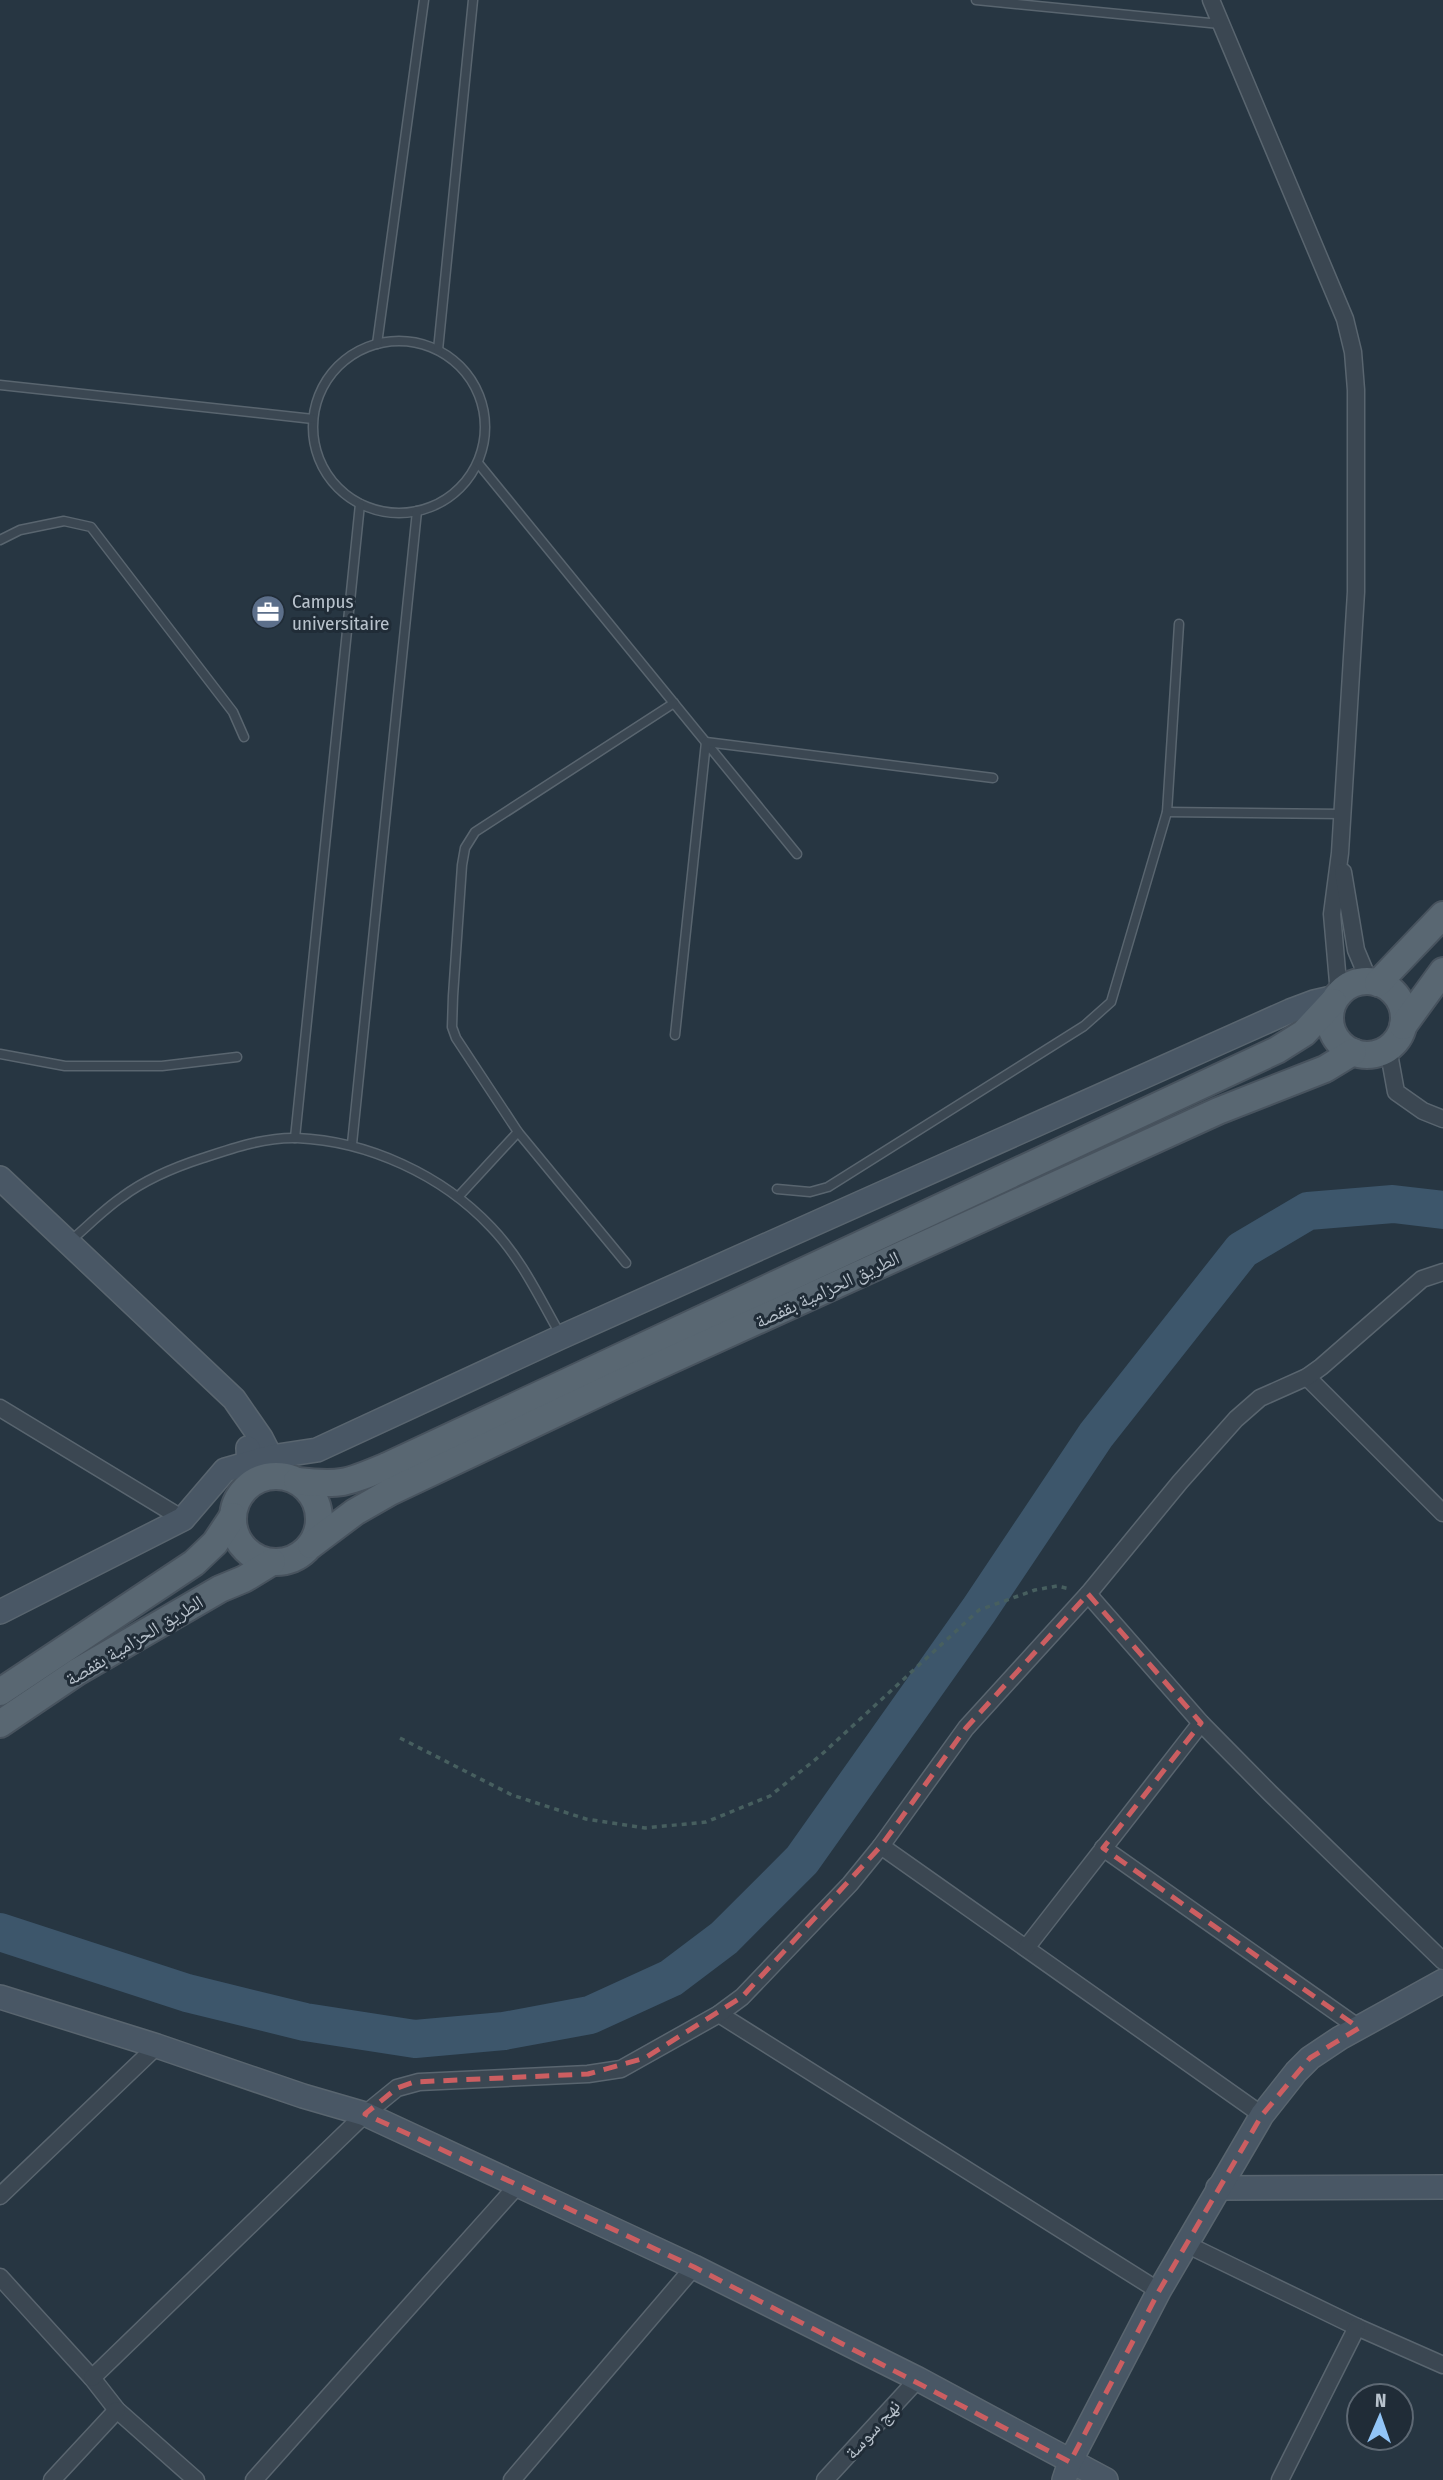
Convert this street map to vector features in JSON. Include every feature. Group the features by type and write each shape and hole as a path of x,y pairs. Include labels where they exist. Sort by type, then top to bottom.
{"main road":[{"path":"1373,982 1443,915"},
{"path":"1403,1026 1399,999 1393,992 1373,982 1352,984 1336,998 1330,1022 1337,1040 1353,1052 1371,1054 1388,1048 1395,1042 1403,1026 1443,971"},
{"name":"الطريق الحزامية بقفصة","path":"269,1472 334,1485 387,1466 1277,1050 1304,1033 1336,998"},
{"name":"الطريق الحزامية بقفصة","path":"311,1545 355,1512 402,1486 618,1384 1218,1111 1325,1069 1353,1052"},
{"path":"269,1472 314,1499 319,1510 317,1534 311,1545 292,1560 272,1562 255,1558 238,1541 234,1529 233,1516 241,1493 269,1472"},
{"name":"الطريق الحزامية بقفصة","path":"0,1692 194,1563 215,1543 233,1516"},
{"name":"الطريق الحزامية بقفصة","path":"0,1724 76,1672 272,1562"}],"street":[{"path":"0,1612 183,1519 225,1471 269,1472 561,1337 1290,1012 1314,1002 1336,998 1332,914 1343,814 1356,592 1356,390 1353,352 1345,319 1211,0"},
{"path":"1340,853 1356,950 1373,982"},
{"path":"1388,1048 1396,1092 1423,1111 1443,1119"},
{"path":"0,1178 234,1399 269,1472"},
{"path":"92,2378 365,2115 397,2088 414,2082 588,2074 621,2069 719,2014 742,1997 850,1884 965,1728 1088,1594 1236,1419 1261,1398 1307,1377 1422,1279 1443,1272"},
{"path":"1307,1377 1443,1514"},
{"path":"0,1408 183,1519"},
{"path":"1088,1594 1201,1723 1443,1961"},
{"path":"1026,1948 1201,1723"},
{"path":"880,1846 1262,2115"},
{"path":"1103,1848 1359,2028"},
{"path":"1067,2471 1159,2291 1262,2115 1310,2058 1443,1981"},
{"path":"0,1997 365,2115 694,2267 918,2379 1067,2471 1106,2480"},
{"path":"719,2014 1159,2291"},
{"path":"0,2196 158,2046"},
{"path":"254,2480 517,2186"},
{"path":"1218,2189 1443,2187"},
{"path":"1186,2244 1357,2327 1443,2365"},
{"path":"512,2480 694,2267"},
{"path":"0,2277 92,2378 117,2410 196,2480"},
{"path":"1280,2480 1357,2327"},
{"name":"نهج سوسة","path":"825,2480 918,2379"},
{"path":"52,2480 117,2410"}],"lane":[{"path":"377,344 424,0"},
{"path":"438,350 473,0"},
{"path":"976,0 1223,24"},
{"path":"397,341 418,343 438,350 459,365 475,386 485,411 485,438 478,463 463,486 442,502 417,512 388,513 360,504 339,489 323,468 315,444 313,419 320,394 334,372 353,355 377,344 397,341"},
{"path":"0,385 313,419"},
{"path":"478,463 797,854"},
{"path":"295,1138 360,504"},
{"path":"352,1144 417,512"},
{"path":"0,540 20,530 64,521 91,527 233,712 244,737"},
{"path":"777,1189 810,1192 828,1187 1084,1026 1111,1002 1167,812 1179,624"},
{"path":"626,1263 518,1132 456,1038 452,1027 458,917 465,848 475,832 674,703"},
{"path":"706,743 993,778"},
{"path":"676,1035 706,743"},
{"path":"1167,812 1343,814"},
{"path":"0,1054 65,1066 162,1066 237,1057"},
{"path":"458,1197 518,1132"},
{"path":"68,1243 122,1196 174,1168 240,1146 295,1138 352,1144 405,1165 458,1197 492,1227 524,1269 561,1337"}],"path":[{"path":"400,1738 512,1795 586,1819 645,1828 706,1822 770,1796 821,1755 979,1609 1035,1590 1057,1586 1088,1594"}],"highlighted area":[{"path":"1088,1594 1201,1723 1103,1848 1359,2028 1310,2058 1262,2115 1159,2291 1070,2462 694,2267 365,2114 397,2088 414,2082 588,2074 645,2058 742,1997 881,1846 966,1728"}],"waterway":[{"path":"0,1932 187,1993 305,2022 415,2039 504,2031 590,2015 671,1978 724,1938 802,1860 979,1610 1096,1435 1242,1250 1308,1211 1393,1204 1443,1210"}],"place":[{"name":"Campus universitaire","path":"268,612"}]}
